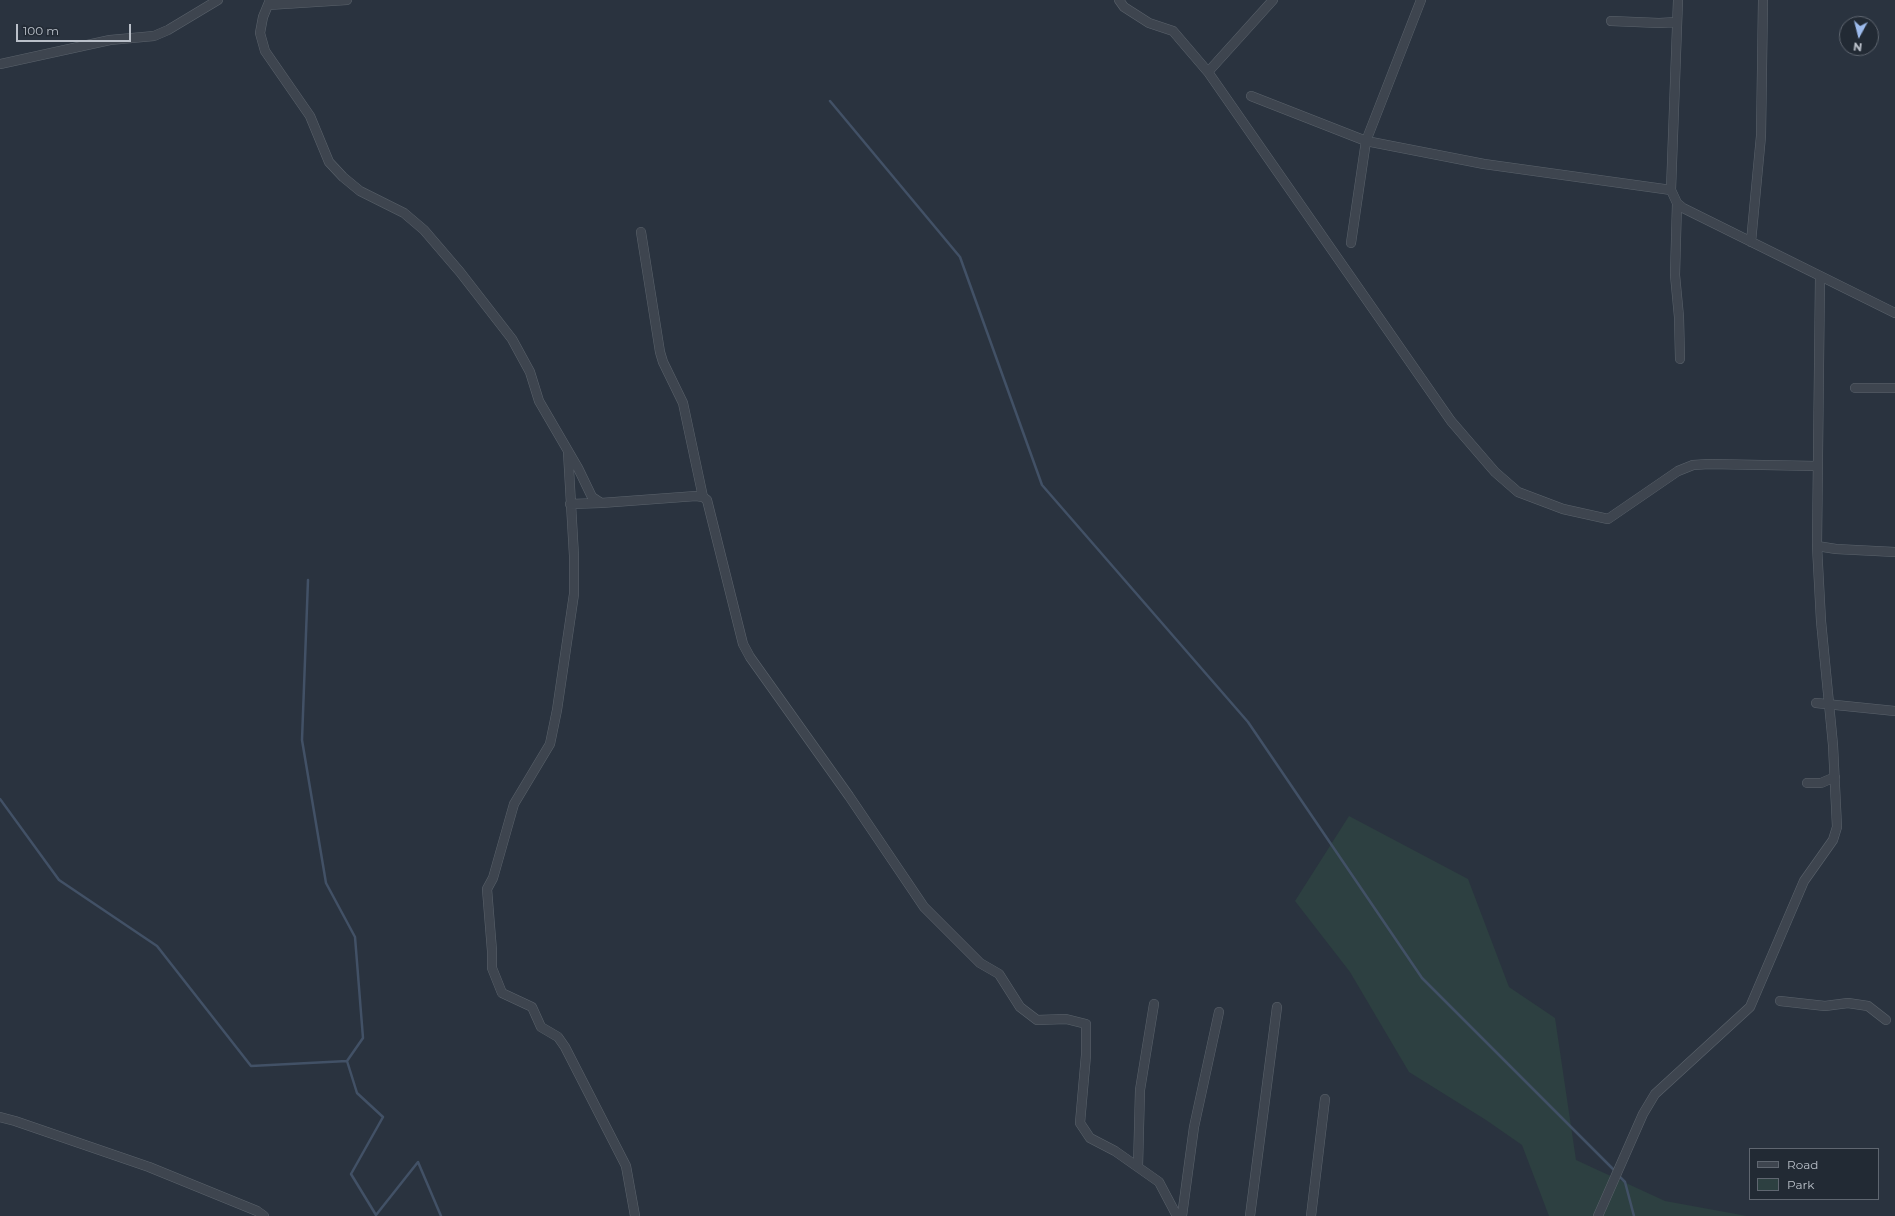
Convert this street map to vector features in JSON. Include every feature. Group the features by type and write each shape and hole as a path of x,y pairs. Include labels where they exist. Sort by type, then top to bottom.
{"street":[{"path":"0,64 110,40 154,36 168,30 218,0"},
{"path":"347,0 269,2 263,17 260,33 265,51 310,116 329,162 343,177 360,191 404,213 424,230 460,272 512,339 530,372 539,401 568,451 592,497 601,503"},
{"path":"1119,0 1124,7 1149,23 1173,31 1208,72 1451,421 1495,472 1518,492 1563,509 1608,520 1678,471 1693,465 1817,466"},
{"path":"1208,72 1273,0"},
{"path":"1351,243 1366,141 1421,0"},
{"path":"1678,0 1671,190 1677,203 1683,208 1895,313"},
{"path":"1751,242 1761,136 1763,0"},
{"path":"1611,21 1659,23 1677,22"},
{"path":"1251,96 1366,141 1484,164 1671,190"},
{"path":"1677,203 1675,275 1679,317 1680,359"},
{"path":"641,232 660,352 663,362 683,403 703,497 707,500 712,514 743,644 750,657 849,796 924,907 980,963 999,974 1020,1007 1037,1020 1066,1018 1086,1024 1086,1055 1080,1123 1090,1138 1115,1151 1159,1182 1177,1216"},
{"path":"1598,1216 1643,1114 1655,1094 1750,1007 1804,882 1832,840 1838,818 1821,621 1817,546 1820,276"},
{"path":"1855,388 1895,388"},
{"path":"568,451 574,556 574,594 558,710 550,744 514,804 493,878 487,889 492,968 502,993 532,1007 541,1027 558,1037 565,1047 626,1166 635,1216"},
{"path":"570,504 703,497"},
{"path":"1817,546 1836,549 1895,552"},
{"path":"1816,703 1895,711"},
{"path":"1807,783 1821,783 1835,776"},
{"path":"1780,1001 1825,1006 1848,1003 1868,1006 1886,1020"},
{"path":"1138,1167 1140,1090 1154,1004"},
{"path":"1250,1216 1277,1007"},
{"path":"1182,1216 1194,1127 1219,1012"},
{"path":"1311,1216 1326,1099"},
{"path":"0,1117 136,1162 259,1214"}],"green space":[{"path":"1349,816 1468,879 1509,987 1555,1018 1576,1160 1665,1201 1747,1216 1549,1216 1522,1145 1486,1120 1409,1072 1350,972 1295,901"}],"waterway":[{"path":"830,101 960,257 1042,485 1248,722 1422,978 1615,1171"},
{"path":"308,580 302,740 326,883 355,937 363,1038 347,1061"},
{"path":"0,799 59,880 157,946 251,1066 347,1061 357,1093 383,1117 351,1174 376,1215 418,1162 441,1216"},
{"path":"1618,1175 1625,1182 1634,1216"}]}
